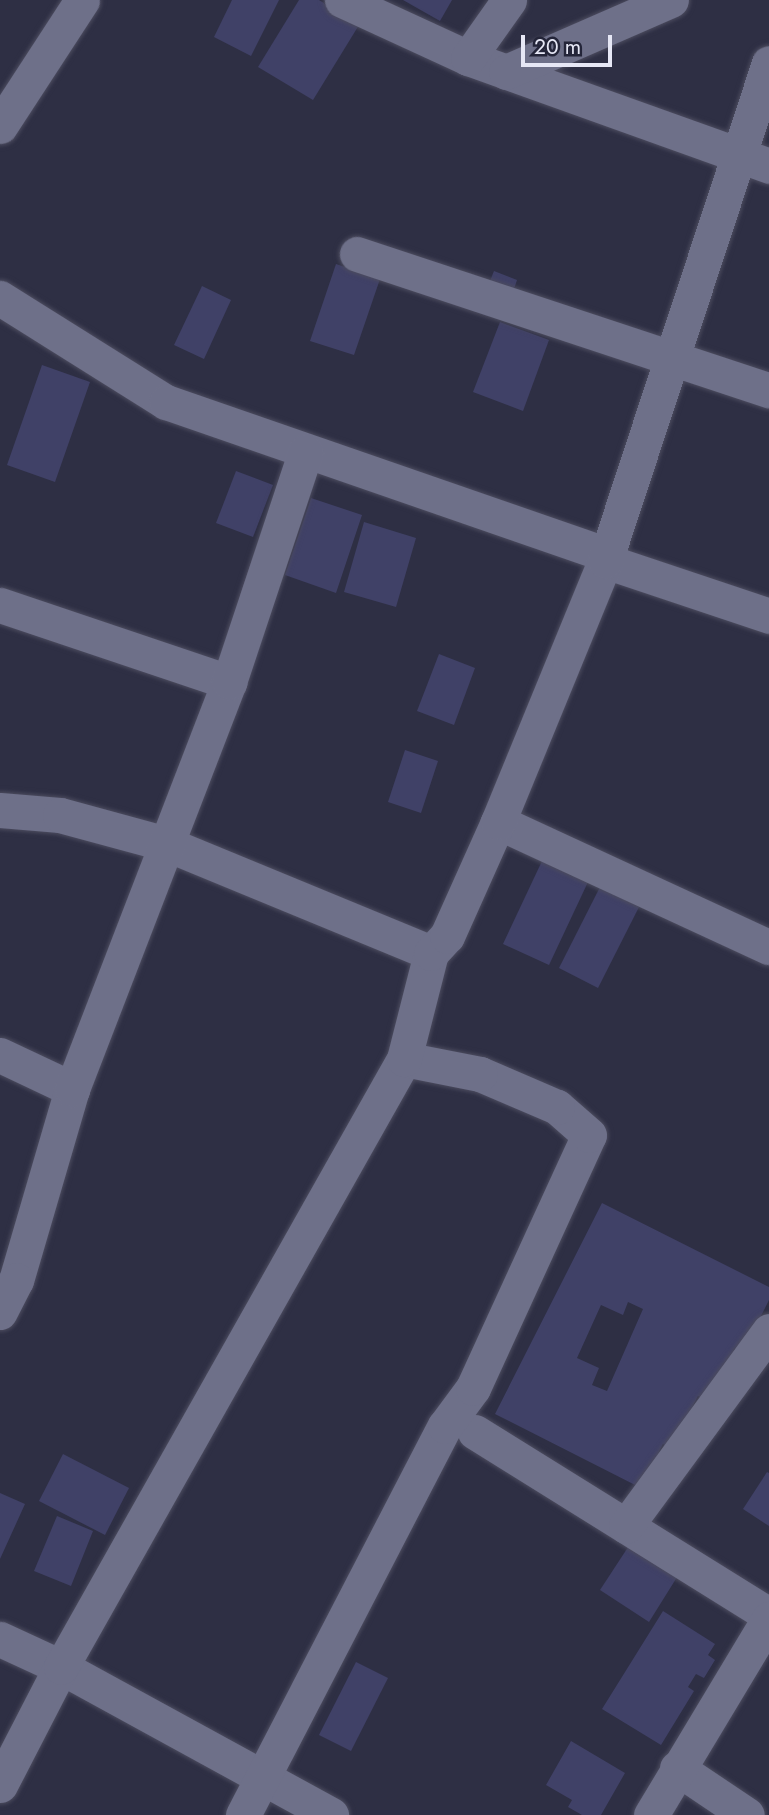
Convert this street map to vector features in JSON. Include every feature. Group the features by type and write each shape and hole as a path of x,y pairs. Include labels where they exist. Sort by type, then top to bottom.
{"street":[{"path":"0,126 82,0"},
{"path":"342,0 468,58 769,166"},
{"path":"468,58 509,0"},
{"path":"506,72 671,0"},
{"path":"0,1785 61,1667 404,1059 431,953 447,936 498,822 606,558 735,156 769,63"},
{"path":"357,254 769,390"},
{"path":"0,298 166,402 769,616"},
{"path":"0,1312 8,1277 72,1089 229,682 306,451"},
{"path":"0,605 229,682"},
{"path":"0,810 60,815 167,844 431,953"},
{"path":"498,822 769,947"},
{"path":"0,1055 72,1089"},
{"path":"243,1815 445,1426 473,1388 589,1135 557,1107 480,1074 404,1059"},
{"path":"626,1526 769,1331"},
{"path":"475,1432 769,1617 651,1815"},
{"path":"0,1639 61,1667 331,1815"},
{"path":"677,1768 747,1815"}],"building":[{"path":"232,0 279,0 251,56 214,37"},
{"path":"299,0 319,0 359,25 313,100 258,67"},
{"path":"403,0 452,0 440,21"},
{"path":"336,264 380,279 354,355 310,341"},
{"path":"494,271 517,280 512,295 488,286"},
{"path":"202,286 231,300 204,359 174,345"},
{"path":"500,322 549,340 523,411 473,392"},
{"path":"42,365 90,382 55,482 7,465"},
{"path":"236,471 273,485 253,537 216,523"},
{"path":"311,498 362,515 336,593 285,575"},
{"path":"364,522 416,538 396,607 344,592"},
{"path":"439,654 475,668 454,725 417,711"},
{"path":"405,750 438,761 421,813 388,802"},
{"path":"542,861 588,882 549,965 503,944"},
{"path":"600,887 639,907 598,988 559,968"},
{"path":"602,1203 769,1287 769,1300 743,1352 735,1348 708,1401 698,1396 671,1449 663,1444 641,1488 495,1414","holes":["628,1302 643,1309 607,1391 592,1385 599,1368 577,1358 601,1305 623,1315"]},
{"path":"63,1454 129,1488 105,1535 39,1501"},
{"path":"767,1472 769,1473 769,1526 743,1509"},
{"path":"0,1493 25,1504 0,1559"},
{"path":"57,1516 93,1531 71,1586 34,1571"},
{"path":"636,1535 684,1566 649,1622 600,1590"},
{"path":"663,1611 715,1644 708,1655 715,1660 704,1678 696,1674 688,1687 694,1691 661,1745 602,1709"},
{"path":"356,1662 388,1678 351,1751 319,1735"},
{"path":"571,1741 625,1773 601,1815 582,1815 568,1807 572,1800 546,1785"}]}
